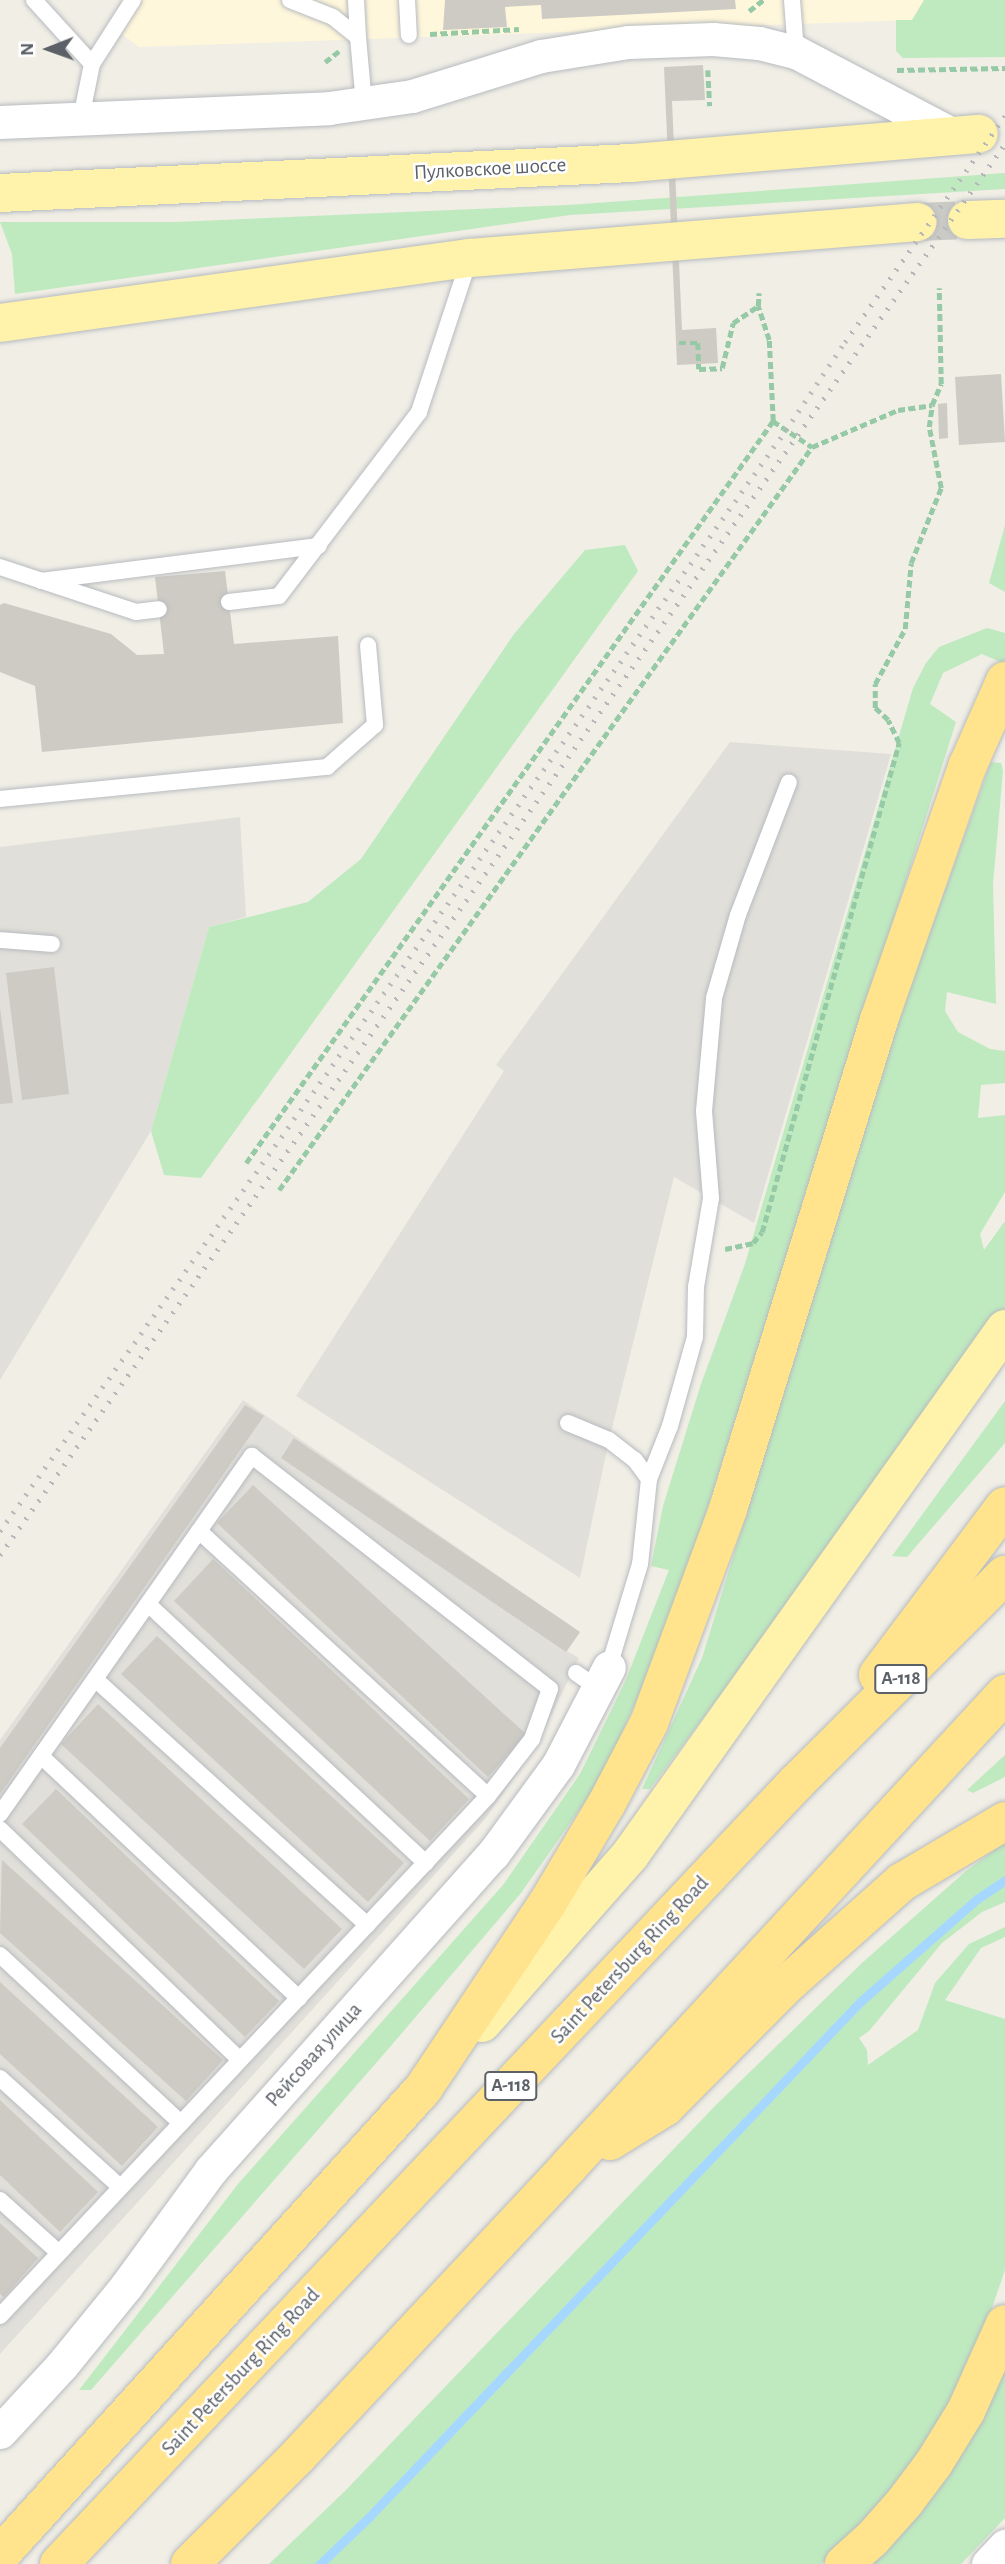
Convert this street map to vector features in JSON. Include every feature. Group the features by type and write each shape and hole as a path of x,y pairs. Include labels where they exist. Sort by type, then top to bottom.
{"highway":[{"path":"0,2555 423,2090 547,1904 607,1803 649,1723 728,1508 880,1020 968,765 1005,681"},
{"path":"796,1783 1005,1506"},
{"name":"Saint Petersburg Ring Road","path":"59,2564 796,1783 1005,1576"},
{"path":"190,2564 298,2456 1005,1694"},
{"path":"569,2166 666,2107 784,1987 902,1882 1005,1821"},
{"path":"844,2564 896,2512 933,2463 966,2411 1005,2324"}],"main road":[{"name":"Пулковское шоссе","path":"0,193 631,163 967,135"},
{"path":"967,220 1005,219"},
{"path":"0,323 470,258 918,222"},
{"path":"423,2090 630,1855 1005,1329"}],"street":[{"path":"0,122 328,108 412,96 541,56 616,44 713,39 759,43 796,52 967,135"},
{"name":"Рейсовая улица","path":"3,2423 62,2365 127,2285 211,2170 493,1854 558,1765 595,1676"},
{"path":"988,2564 1005,2546"}],"lane":[{"path":"34,0 92,64"},
{"path":"81,118 92,64 133,0"},
{"path":"290,0 333,17 358,37"},
{"path":"356,0 364,103"},
{"path":"407,0 409,35"},
{"path":"792,0 796,52"},
{"path":"229,602 279,596 419,412 470,258"},
{"path":"41,581 319,546"},
{"path":"0,567 136,612 159,609"},
{"path":"0,799 327,767 375,725 368,645"},
{"path":"595,1676 640,1564 649,1479 670,1426 695,1338 696,1287 712,1198 704,1111 714,998 738,915 789,782"},
{"path":"0,940 52,944"},
{"path":"568,1423 609,1440 635,1460 649,1479"},
{"path":"0,1814 252,1456 550,1689 532,1739 488,1796 0,2316"},
{"path":"199,1531 488,1796"},
{"path":"148,1604 426,1863"},
{"path":"95,1679 367,1925"},
{"path":"41,1756 299,1998"},
{"path":"0,1829 240,2060"},
{"path":"0,1955 181,2123"},
{"path":"0,2078 121,2187"},
{"path":"0,2200 59,2253"}],"path":[{"path":"708,61 710,106"},
{"path":"889,69 1005,68"},
{"path":"702,1254 753,1243 762,1232 899,743 888,720 875,708 874,684 905,629 911,563 941,488 929,427 932,405 941,384 939,288"},
{"path":"246,1163 773,421 769,340 758,306 759,293"},
{"path":"679,343 698,343 699,369 722,368 733,323 758,306"},
{"path":"279,1190 812,447 898,410 932,405"},
{"path":"773,421 812,447"}],"shaded area":[{"path":"121,0 924,0 912,20 139,47 123,35"},
{"path":"730,742 891,754 754,1223 674,1177 609,1440 580,1578 296,1396 504,1071 496,1065"},
{"path":"240,817 246,917 209,927 151,1131 0,1380 0,847"},
{"path":"243,1400 580,1632 567,1651 579,1658 537,1745 485,1819 0,2354 0,1740"}],"green space":[{"path":"924,0 1005,0 1005,57 903,58 896,51 896,20 912,20"},
{"path":"1005,173 1005,189 570,215 15,294 12,254 0,222 176,222 568,205"},
{"path":"1005,525 1005,592 989,583"},
{"path":"625,545 638,571 201,1178 164,1175 151,1131 209,927 308,902 361,859 514,634 585,550"},
{"path":"987,628 1005,633 1005,664 982,654 943,673 930,704 956,722 688,1570 642,1688 601,1779 521,1893 390,2047 91,2390 79,2390 238,2184 503,1885 580,1774 625,1682 669,1570 651,1566 663,1506 701,1384 745,1264 913,688 926,663 939,647"},
{"path":"991,762 1001,763 1003,771 993,884 996,1004 947,992 945,1011 958,1032 990,1049 1005,1051 1005,1083 981,1085 978,1118 1005,1115 1005,1192 980,1234 984,1250 1005,1221 1005,1308 976,1352 650,1789 642,1789 702,1658 896,1026"},
{"path":"1005,1401 1005,1443 907,1557 892,1556"},
{"path":"1005,1755 1005,1777 973,1793 967,1790"},
{"path":"1005,1842 1005,1902 982,1912 942,1943 869,2031 859,2038 867,2050 868,2065 918,2030 935,1983 969,1944 1005,1927 1005,1937 981,1948 945,2000 1005,2019 1005,2270 981,2340 951,2402 919,2453 861,2527 821,2564 269,2564 345,2491 716,2105 862,1963 966,1871"},
{"path":"1005,2368 1005,2518 961,2564 869,2564"}],"building":[{"path":"445,0 735,0 736,9 542,19 541,5 505,7 507,27 443,30"},
{"path":"703,65 705,100 672,101 682,330 716,328 718,363 677,365 664,67"},
{"path":"1001,374 1005,442 959,445 955,377"},
{"path":"947,403 948,438 939,439 938,404"},
{"path":"225,571 234,644 338,636 343,723 42,752 35,686 0,672 0,605 4,603 111,634 137,655 164,654 155,577"},
{"path":"54,967 69,1094 22,1100 6,973"},
{"path":"0,1008 13,1103 0,1104"},
{"path":"245,1405 264,1416 0,1794 0,1748"},
{"path":"294,1438 580,1632 566,1652 281,1458"},
{"path":"253,1485 526,1734 488,1777 217,1523"},
{"path":"213,1559 469,1799 430,1841 174,1601"},
{"path":"157,1636 404,1863 368,1902 121,1674"},
{"path":"98,1704 342,1929 304,1969 61,1744"},
{"path":"56,1789 279,2001 245,2037 22,1824"},
{"path":"2,1860 223,2060 186,2101 0,1933"},
{"path":"0,1982 158,2127 122,2166 0,2054"},
{"path":"0,2100 98,2192 60,2232 0,2175"},
{"path":"0,2223 38,2258 4,2297 0,2294"}],"waterway":[{"path":"320,2564 369,2517 860,2002 977,1899 1005,1880"}],"tunnel":[{"path":"918,222 967,220"}],"railway":[{"path":"0,1531 786,430 1005,116"},
{"path":"0,1555 1005,144"}]}
